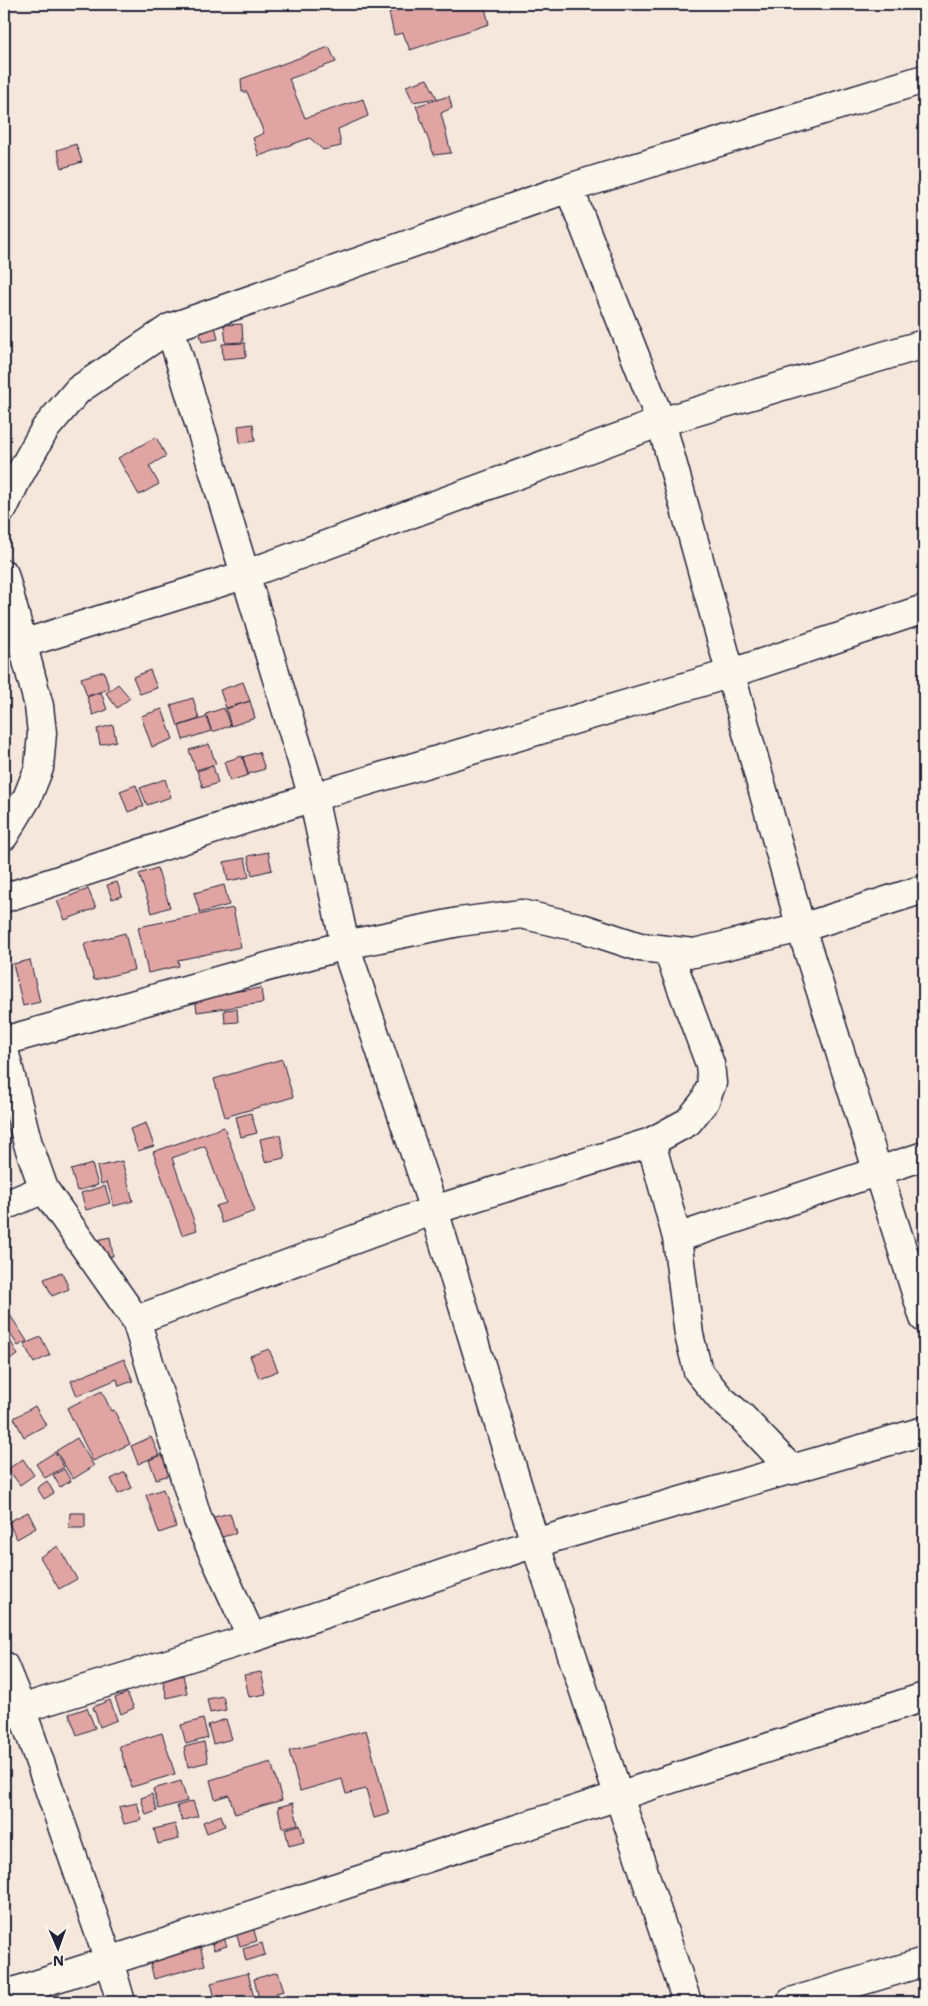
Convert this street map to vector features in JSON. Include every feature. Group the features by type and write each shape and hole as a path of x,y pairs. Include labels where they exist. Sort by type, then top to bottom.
{"street":[{"path":"4,507 16,480 45,429 78,390 170,328 569,188 924,79"},
{"path":"569,188 661,422 801,928 924,1318"},
{"path":"170,328 313,797 345,945 434,1210 534,1543 687,2002"},
{"path":"22,644 244,575 661,422 924,344"},
{"path":"4,574 39,706 42,733 39,768 27,798 4,836"},
{"path":"4,898 313,797 732,673 924,609"},
{"path":"4,1041 345,945 459,922 521,914 582,928 640,947 694,952 801,928 924,889"},
{"path":"136,1320 434,1210 651,1142 688,1122 705,1100 712,1083 710,1064 668,951"},
{"path":"4,1050 28,1144 44,1189 136,1320 198,1520 252,1638"},
{"path":"651,1142 676,1238 689,1335 698,1371 720,1398 742,1417 792,1470"},
{"path":"676,1238 924,1156"},
{"path":"4,1206 44,1189"},
{"path":"12,1711 252,1638 534,1543 924,1431"},
{"path":"4,1666 12,1711 108,1961 121,2002"},
{"path":"4,1995 924,1696"},
{"path":"791,2002 924,1962"}],"building":[{"path":"428,4 484,4 489,24 410,50 403,33 394,35 389,12"},
{"path":"329,47 336,62 289,79 305,118 363,99 368,116 338,129 341,146 323,150 310,138 259,156 253,138 264,133 247,92 242,92 241,79"},
{"path":"427,79 437,98 413,102 406,86"},
{"path":"449,96 452,108 441,113 451,153 434,155 416,106"},
{"path":"76,144 82,162 62,168 57,150"},
{"path":"214,321 218,339 202,342 198,325"},
{"path":"242,324 243,342 226,343 224,325"},
{"path":"245,343 246,357 223,359 222,344"},
{"path":"253,424 255,441 240,443 238,426"},
{"path":"156,437 166,456 149,466 159,484 139,495 118,458"},
{"path":"150,670 157,688 140,694 133,677"},
{"path":"104,671 109,689 87,696 81,678"},
{"path":"243,682 250,701 226,708 220,690"},
{"path":"118,684 130,698 117,708 106,693"},
{"path":"101,692 107,710 93,715 87,697"},
{"path":"193,698 199,719 178,726 171,705"},
{"path":"250,701 255,718 231,726 226,709"},
{"path":"224,708 230,726 212,732 206,714"},
{"path":"162,709 173,739 152,747 141,716"},
{"path":"207,717 211,731 183,740 179,726"},
{"path":"113,725 116,741 100,745 97,729"},
{"path":"209,744 216,764 196,770 189,750"},
{"path":"259,752 265,769 248,774 243,757"},
{"path":"242,756 248,775 230,781 224,762"},
{"path":"213,766 218,783 203,788 197,771"},
{"path":"165,779 171,797 147,805 140,788"},
{"path":"136,785 144,806 128,812 120,791"},
{"path":"268,852 272,870 252,875 248,856"},
{"path":"245,858 249,877 228,881 224,862"},
{"path":"157,868 170,907 152,913 139,874"},
{"path":"117,882 122,896 112,899 107,885"},
{"path":"224,885 229,905 200,913 194,893"},
{"path":"88,889 96,908 65,920 57,901"},
{"path":"233,908 241,947 178,960 179,966 148,973 138,927"},
{"path":"125,933 134,970 94,980 84,944"},
{"path":"30,960 40,1002 23,1006 13,964"},
{"path":"261,988 263,1003 197,1012 195,997"},
{"path":"237,1009 238,1022 225,1023 224,1010"},
{"path":"282,1059 293,1097 225,1117 214,1079"},
{"path":"251,1113 257,1133 241,1137 236,1117"},
{"path":"146,1123 154,1146 138,1151 130,1129"},
{"path":"224,1127 255,1211 222,1223 216,1206 226,1203 205,1146 172,1158 197,1230 182,1235 153,1152"},
{"path":"280,1135 285,1158 265,1162 260,1139"},
{"path":"122,1161 133,1201 114,1206 107,1182 101,1184 97,1167"},
{"path":"92,1164 98,1185 77,1191 71,1170"},
{"path":"105,1186 110,1203 86,1210 81,1193"},
{"path":"110,1237 113,1256 100,1258 97,1240"},
{"path":"62,1272 69,1289 52,1296 44,1279"},
{"path":"4,1306 9,1314 4,1317"},
{"path":"10,1315 27,1341 18,1346 4,1324 4,1319"},
{"path":"4,1329 18,1355 4,1362"},
{"path":"41,1337 50,1355 34,1363 24,1344"},
{"path":"269,1349 278,1371 259,1378 250,1356"},
{"path":"124,1359 133,1381 119,1386 117,1379 77,1396 71,1381"},
{"path":"102,1391 111,1411 114,1410 130,1444 93,1461 67,1408"},
{"path":"35,1406 46,1425 24,1437 14,1418"},
{"path":"151,1437 159,1455 138,1464 131,1446"},
{"path":"77,1438 94,1466 73,1479 56,1451"},
{"path":"55,1452 64,1467 45,1478 36,1464"},
{"path":"163,1455 170,1475 156,1479 149,1460"},
{"path":"23,1459 34,1475 20,1485 8,1469"},
{"path":"64,1469 71,1481 60,1487 53,1475"},
{"path":"125,1472 132,1488 118,1494 111,1479"},
{"path":"47,1481 54,1493 44,1499 37,1488"},
{"path":"163,1489 176,1527 159,1533 146,1495"},
{"path":"28,1512 36,1528 17,1539 8,1522"},
{"path":"70,1513 85,1513 85,1528 69,1528"},
{"path":"230,1513 236,1533 212,1540 206,1519"},
{"path":"58,1546 77,1579 59,1589 40,1557"},
{"path":"261,1672 266,1694 249,1697 244,1675"},
{"path":"183,1675 187,1693 167,1698 163,1681"},
{"path":"127,1693 134,1708 121,1714 115,1698"},
{"path":"223,1696 226,1710 210,1713 207,1699"},
{"path":"110,1700 117,1720 100,1727 93,1707"},
{"path":"87,1708 95,1728 77,1735 69,1714"},
{"path":"203,1719 208,1738 186,1744 181,1725"},
{"path":"226,1719 232,1739 213,1744 208,1725"},
{"path":"366,1730 389,1814 374,1818 366,1789 346,1794 342,1779 300,1791 289,1751"},
{"path":"162,1733 175,1774 132,1787 119,1746"},
{"path":"204,1742 208,1762 188,1767 184,1747"},
{"path":"271,1762 282,1800 235,1814 229,1795 215,1799 210,1780"},
{"path":"181,1781 187,1801 159,1809 153,1789"},
{"path":"152,1794 157,1811 146,1815 141,1798"},
{"path":"193,1801 198,1816 182,1821 177,1806"},
{"path":"137,1803 142,1820 124,1824 119,1807"},
{"path":"293,1803 298,1824 282,1828 278,1807"},
{"path":"221,1815 225,1826 207,1833 203,1822"},
{"path":"175,1824 179,1839 158,1844 154,1829"},
{"path":"300,1825 304,1842 289,1846 285,1829"},
{"path":"253,1927 257,1941 240,1946 236,1933"},
{"path":"223,1936 227,1946 214,1950 211,1941"},
{"path":"262,1943 265,1955 246,1961 243,1949"},
{"path":"200,1945 205,1965 154,1979 149,1958"},
{"path":"278,1972 284,1991 276,1993 279,2002 260,2002 254,1979"},
{"path":"248,1973 255,2002 216,2002 211,1983"},
{"path":"56,1985 61,2002 41,2002 38,1991"}]}
